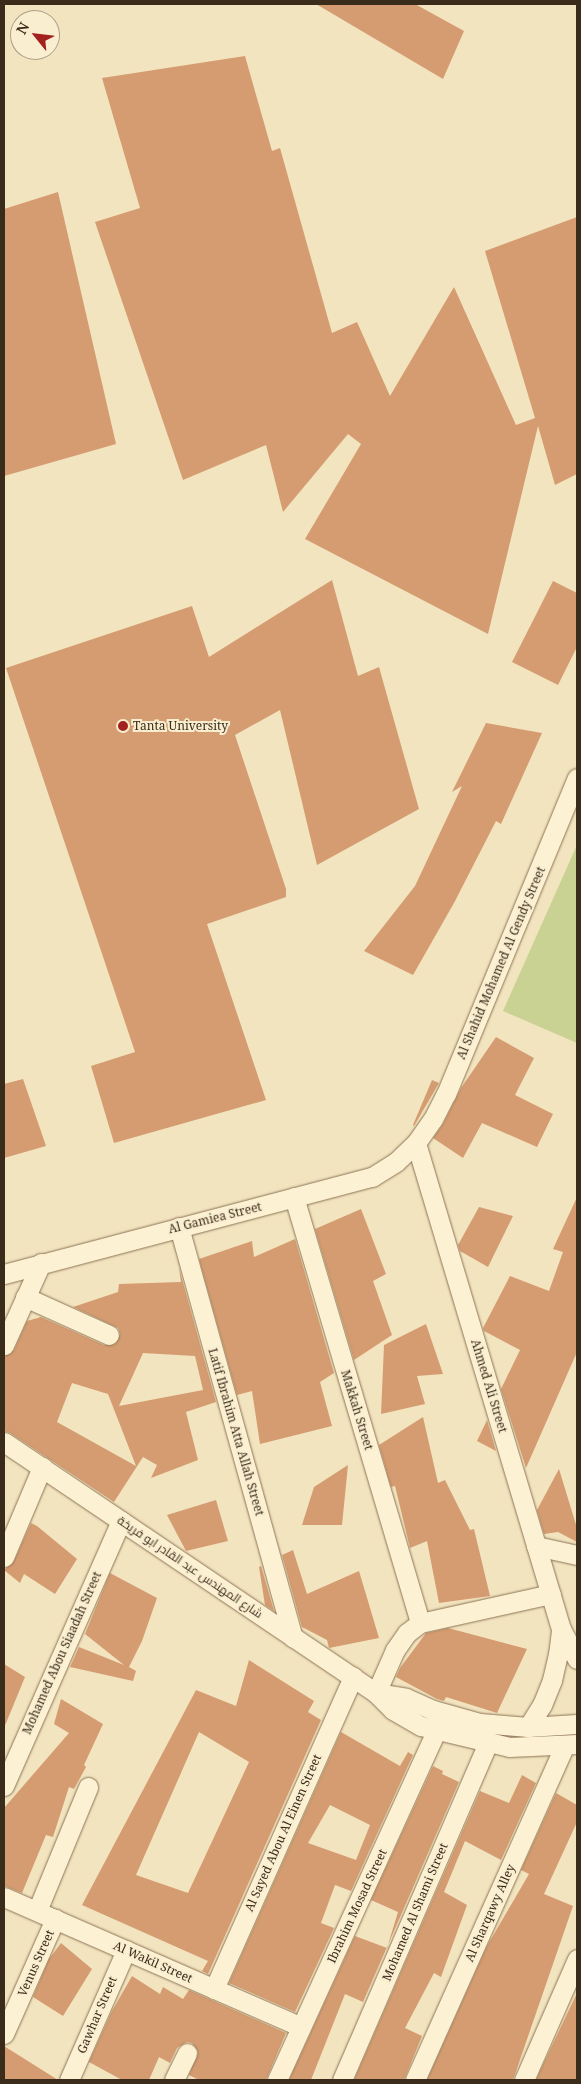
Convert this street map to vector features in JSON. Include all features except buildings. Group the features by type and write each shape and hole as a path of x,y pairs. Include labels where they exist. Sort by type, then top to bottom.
{"street":[{"name":"Al Shahid Mohamed Al Gendy Street","path":"416,1143 433,1119 446,1094 577,778"},
{"name":"Al Gamiea Street","path":"4,1274 372,1177 396,1162 416,1143"},
{"name":"Ahmed Ali Street","path":"416,1143 561,1628 577,1659"},
{"name":"Makkah Street","path":"294,1197 420,1623"},
{"name":"Latif Ibrahim Atta Allah Street","path":"179,1227 293,1637"},
{"path":"4,1345 41,1263"},
{"path":"25,1297 109,1335"},
{"name":"شارع المهندس عبد القادر ابو فريخة","path":"4,1442 353,1677 376,1693 393,1710 421,1726 488,1744 509,1747 571,1745"},
{"path":"4,1557 42,1467"},
{"name":"Mohamed Abou Siaadah Street","path":"4,1786 121,1521"},
{"path":"536,1546 577,1555"},
{"path":"376,1693 395,1650 406,1633 420,1623 551,1594"},
{"name":"Ahmed Ali Street","path":"528,1727 542,1705 552,1680 558,1655 561,1628"},
{"name":"Al Sayed Abou Al Einen Street","path":"214,1989 353,1677"},
{"name":"شارع المهندس عبد القادر ابو فريخة","path":"376,1693 406,1698 433,1710 480,1723 528,1727 577,1724"},
{"name":"Ibrahim Mosad Street","path":"277,2080 436,1731"},
{"name":"Mohamed Al Shami Street","path":"342,2080 488,1744"},
{"name":"Al Sharqawy Alley","path":"418,2078 571,1745"},
{"path":"36,1911 88,1786"},
{"name":"Al Wakil Street","path":"4,1896 301,2027"},
{"name":"Venus Street","path":"4,2034 55,1919"},
{"name":"Gawhar Street","path":"69,2080 126,1950"},
{"path":"524,2080 577,1959"},
{"path":"174,2080 187,2053"}],"green space":[{"path":"577,845 577,1043 503,1011"}],"place":[{"name":"Tanta University","path":"123,726"}]}
